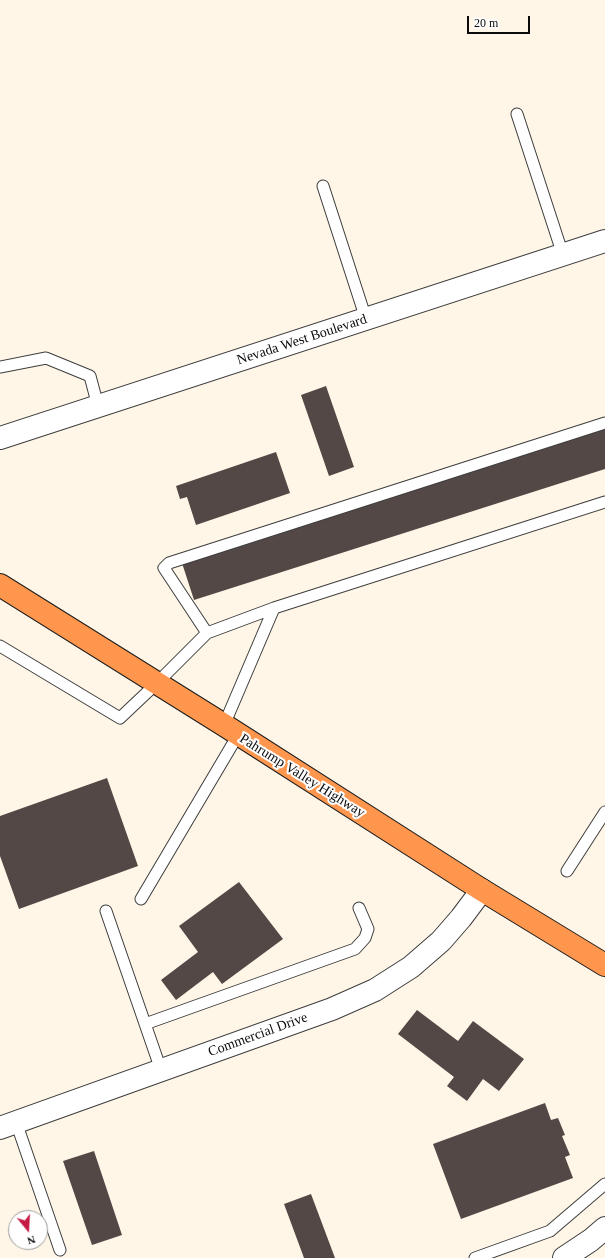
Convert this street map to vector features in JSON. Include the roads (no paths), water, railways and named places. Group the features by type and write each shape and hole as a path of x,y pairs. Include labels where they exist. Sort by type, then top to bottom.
{"highway":[{"name":"Pahrump Valley Highway","path":"0,585 482,890 605,965"}],"street":[{"name":"Nevada West Boulevard","path":"0,438 605,241"},
{"name":"Commercial Drive","path":"8,1125 332,1009 375,990 410,967 441,941 482,890"},
{"path":"564,1258 591,1240 605,1228"}],"lane":[{"path":"517,114 563,255"},
{"path":"323,186 366,319"},
{"path":"0,367 46,358 90,376 98,406"},
{"path":"207,633 164,568 169,563 605,423"},
{"path":"0,646 120,718 157,684 207,633 274,608 605,502"},
{"path":"141,899 231,730 274,608"},
{"path":"567,871 605,812"},
{"path":"145,1024 355,949 365,938 368,929 359,908"},
{"path":"106,911 161,1070"},
{"path":"8,1125 60,1250"},
{"path":"475,1258 550,1231 605,1184"}]}
